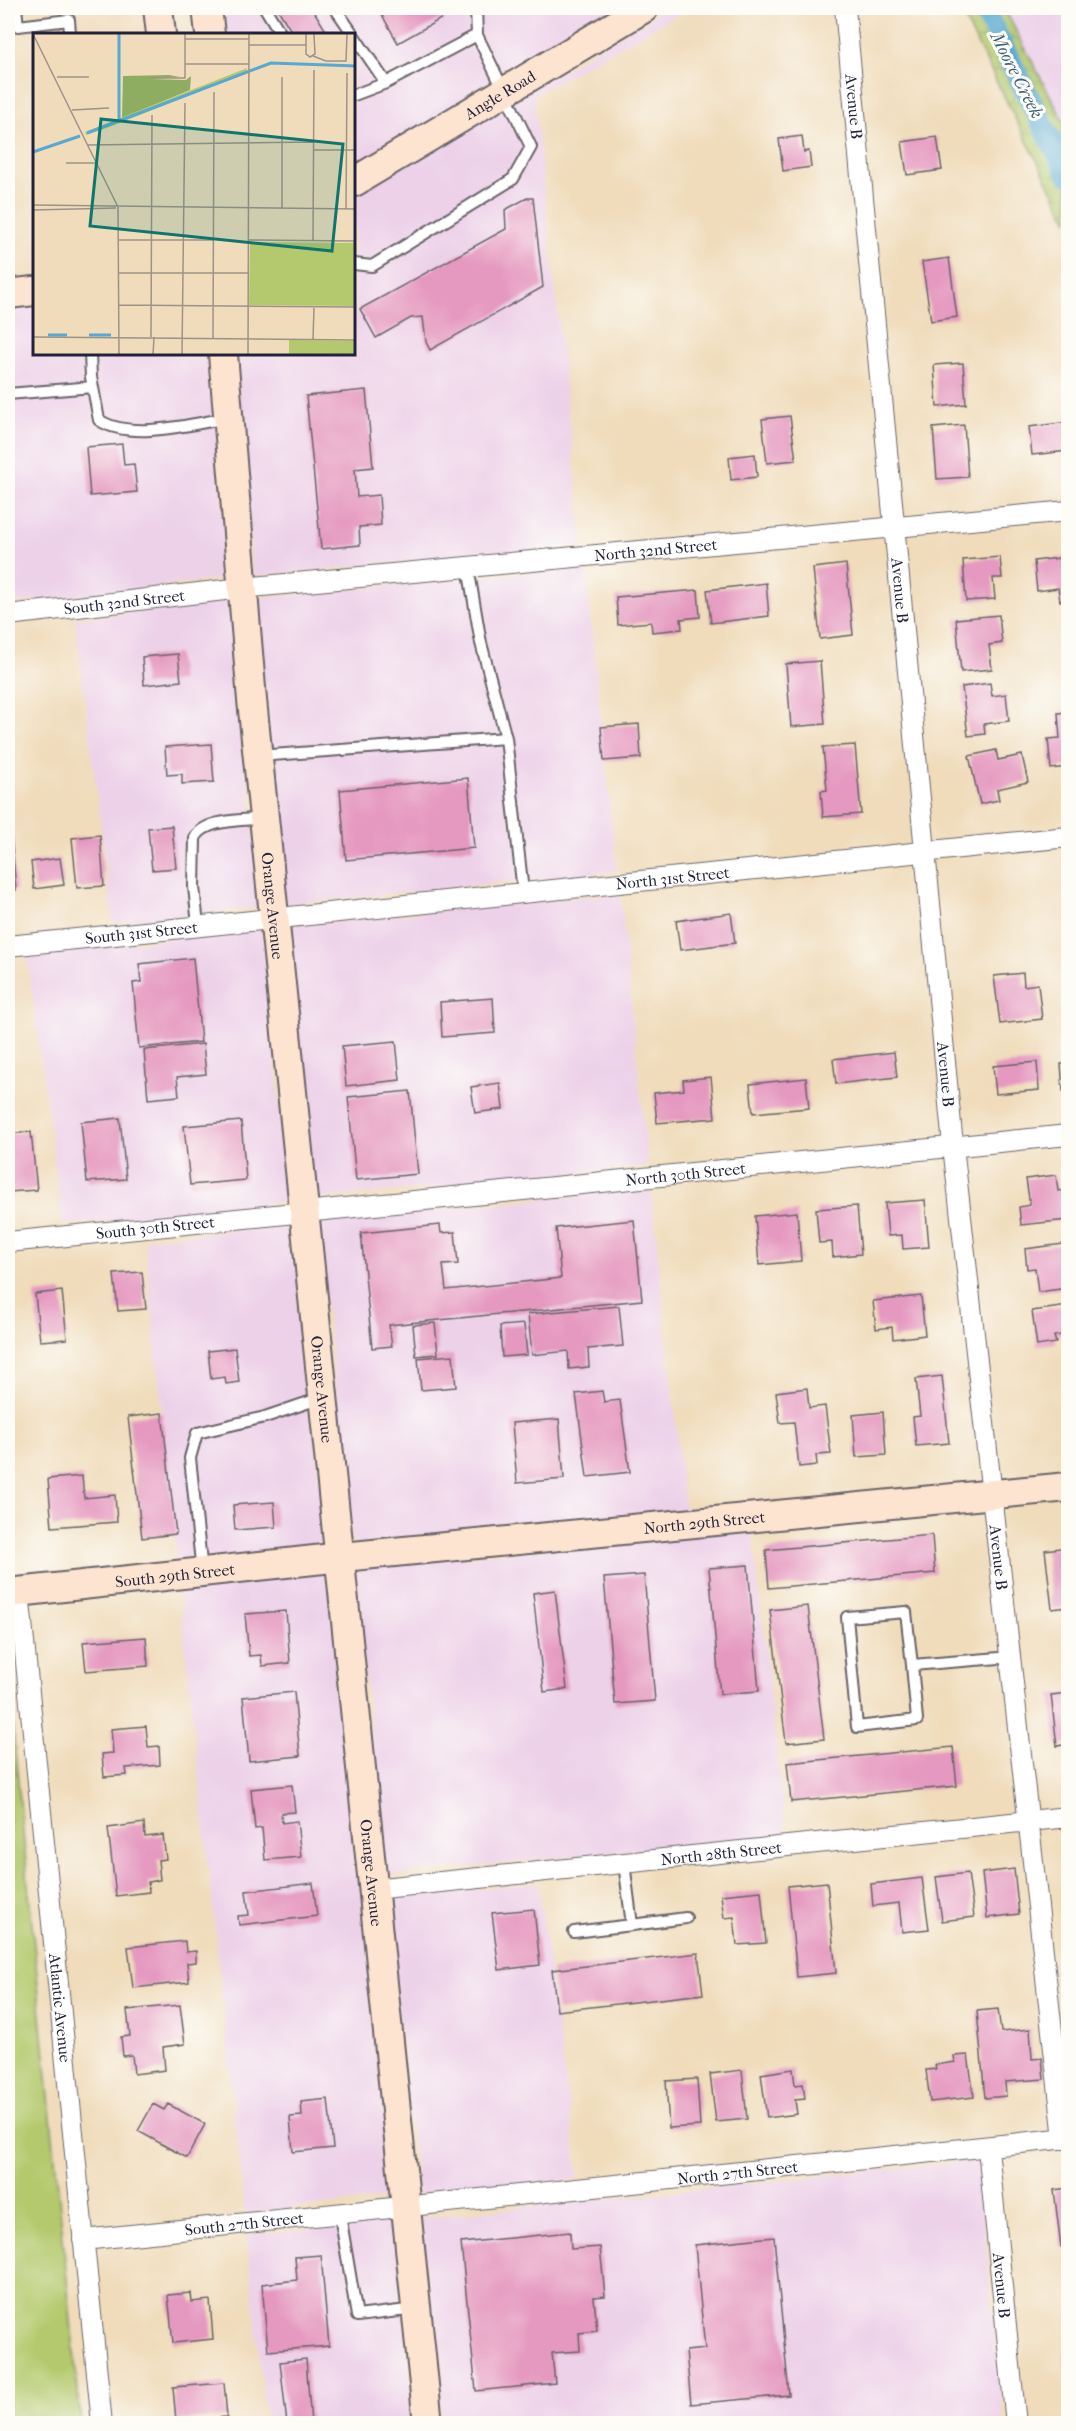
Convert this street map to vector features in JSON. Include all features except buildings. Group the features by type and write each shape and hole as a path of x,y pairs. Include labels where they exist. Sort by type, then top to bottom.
{"main road":[{"path":"158,8 161,33"},
{"path":"207,8 210,33"},
{"name":"Angle Road","path":"356,181 637,10"},
{"path":"8,294 33,291"},
{"name":"Orange Avenue","path":"223,356 242,588 303,1212 342,1557 373,1889 428,2424"},
{"name":"North 29th Street","path":"342,1557 1068,1487"},
{"name":"South 29th Street","path":"13,1593 342,1557"}],"street":[{"name":"Avenue B","path":"845,8 953,1146 1066,2138"},
{"name":"North 32nd Street","path":"242,588 1068,511"},
{"name":"South 32nd Street","path":"8,615 242,588"},
{"name":"North 31st Street","path":"275,917 1068,837"},
{"name":"South 31st Street","path":"8,946 275,917"},
{"name":"North 30th Street","path":"303,1212 1068,1135"},
{"name":"South 30th Street","path":"8,1242 303,1212"},
{"name":"Atlantic Avenue","path":"13,1593 102,2424"},
{"name":"North 28th Street","path":"373,1889 1068,1817"},
{"name":"North 27th Street","path":"406,2208 1066,2138"},
{"name":"Avenue B","path":"988,2148 1016,2424"},
{"name":"South 27th Street","path":"83,2240 406,2208"}],"lane":[{"path":"16,8 13,27 69,20 70,33"},
{"path":"265,8 280,33"},
{"path":"335,8 353,33"},
{"path":"356,264 372,266 513,179 531,147 477,34 476,8"},
{"path":"356,94 386,83 477,34"},
{"path":"356,38 386,83"},
{"path":"90,356 99,420 110,428 155,429 228,418"},
{"path":"8,394 93,387"},
{"path":"468,567 481,643 506,738 523,891"},
{"path":"258,756 506,738"},
{"path":"198,925 194,887 195,838 198,831 208,825 265,818"},
{"path":"202,1572 190,1458 197,1432 265,1417 324,1397"},
{"path":"906,1612 912,1665 917,1720 857,1727 847,1617 906,1612"},
{"path":"912,1665 1012,1657"},
{"path":"624,1863 632,1925"},
{"path":"574,1932 686,1918"},
{"path":"340,2215 357,2316 417,2309"}],"shaded area":[{"path":"220,8 620,8 356,168 356,33 222,33"},
{"path":"664,8 689,8 534,95 583,545 253,576 236,356 356,356 356,195 638,25 647,24 646,20"},
{"path":"1004,8 1068,8 1068,130"},
{"path":"33,302 33,356 211,356 229,578 8,604 8,305"},
{"path":"585,567 617,871 286,904 255,598"},
{"path":"231,601 261,907 113,923 75,619"},
{"path":"620,893 648,1166 314,1199 288,926"},
{"path":"263,929 289,1202 63,1225 27,955 92,947 115,948 115,945"},
{"path":"651,1188 685,1513 353,1545 317,1222"},
{"path":"292,1224 328,1548 177,1564 145,1239"},
{"path":"752,1529 786,1834 384,1876 355,1567"},
{"path":"330,1570 393,2198 245,2213 179,1586"},
{"path":"538,1883 579,2179 418,2196 386,1899"},
{"path":"977,2160 1004,2423 441,2423 420,2218"},
{"path":"395,2221 415,2423 266,2423 247,2235"}],"green space":[{"path":"959,8 1004,8 1068,130 1068,221"},
{"path":"8,1680 81,2423 8,2423"}],"waterway":[{"name":"Moore Creek","path":"983,8 1068,174"}]}
